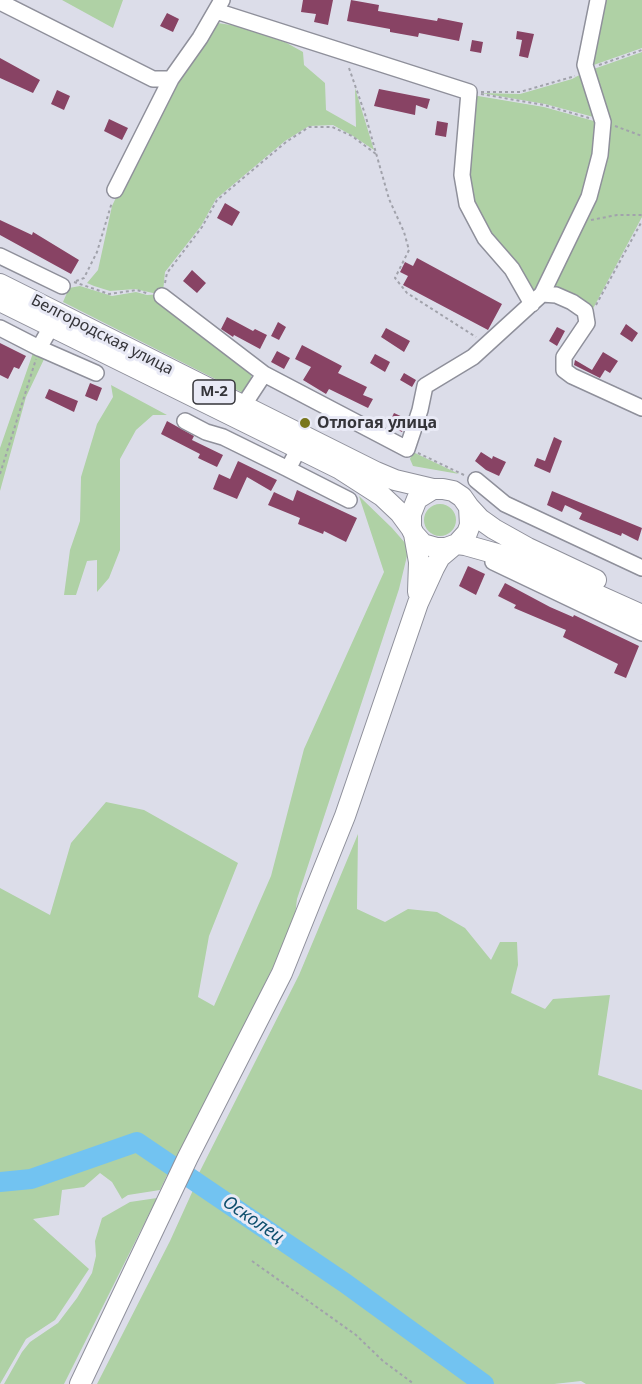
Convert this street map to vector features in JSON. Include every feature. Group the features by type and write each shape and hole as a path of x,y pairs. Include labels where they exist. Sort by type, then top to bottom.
{"main road":[{"name":"Белгородская улица","path":"0,284 394,480 432,489"},
{"name":"Белгородская улица","path":"0,302 340,469 382,496 400,513 412,531"},
{"name":"М-2","path":"432,489 453,492 462,498 480,519 528,548 642,602"},
{"path":"418,603 419,562 410,520 417,499 432,489"},
{"path":"80,1384 188,1157 282,973 345,816 418,603 440,557 467,533 470,525 468,507"},
{"name":"М-2","path":"412,531 418,540 429,546 437,548 455,545 474,546 522,561 642,615"}],"street":[{"path":"162,296 264,374 407,449 425,386 473,357 537,299 589,197 600,155 603,122 585,65 598,0"},
{"path":"0,2 153,79 171,79"},
{"path":"115,190 171,79 200,38 219,5 342,51 469,92 462,175 467,204 485,238 537,299"},
{"path":"0,256 68,284"},
{"path":"537,299 556,296 572,302 585,312 587,323 564,357 564,370 572,376 642,408"},
{"path":"39,348 51,327"},
{"path":"0,328 96,373"},
{"path":"243,406 264,374"},
{"path":"185,421 349,500"},
{"path":"288,469 299,448"},
{"path":"476,480 505,504 642,568"},
{"path":"493,562 642,633"}],"path":[{"path":"342,51 365,114 389,199 404,232 409,250 395,278 407,293 487,344"},
{"path":"469,92 520,92 572,78 586,70 642,51"},
{"path":"469,92 544,105 642,136"},
{"path":"68,284 109,294 137,290 162,296 167,273 202,227 218,200 286,142 309,127 332,127 360,142 376,154"},
{"path":"68,284 84,278 97,252 115,190"},
{"path":"588,222 595,218 617,215 642,215"},
{"path":"587,323 642,221"},
{"path":"0,474 39,348"},
{"path":"407,449 476,480"},
{"path":"252,1261 356,1335 414,1384"}],"green space":[{"path":"62,0 123,0 113,28"},
{"path":"601,0 642,0 642,48 588,67"},
{"path":"218,23 237,26 285,42 303,52 304,65 325,83 326,110 356,127 355,88 374,150 333,125 309,126 285,141 216,199 201,226 165,272 163,292 153,293 135,289 110,291 87,283 98,270 112,206 133,162 177,80"},
{"path":"642,52 642,217 588,318 546,292 602,156 588,71"},
{"path":"585,72 601,119 545,104 481,93 520,94 572,79"},
{"path":"472,95 544,107 601,123 586,195 540,292 530,293 470,202 464,175"},
{"path":"80,286 112,296 136,292 147,295 164,294 252,369 250,387 243,393 63,302 69,288"},
{"path":"34,350 46,355 26,397 0,491 0,448"},
{"path":"111,385 167,415 153,415 136,430 120,459 120,550 109,578 97,592 97,560 87,561 76,595 64,595 70,550 80,521 81,477 97,424 113,397"},
{"path":"413,452 459,474 413,466 410,459"},
{"path":"359,496 406,544 407,556 399,589 297,899 294,924 177,1163 154,1160 169,1171 160,1190 128,1195 122,1199 112,1182 100,1173 84,1187 62,1190 59,1215 33,1219 89,1269 55,1320 26,1339 0,1384 0,1182 23,1180 40,1174 0,1178 0,888 50,915 71,843 106,802 144,810 238,863 209,936 198,997 214,1006 271,876 304,749 384,572"},
{"path":"440,504 451,509 456,520 451,531 440,536 429,531 424,520 429,509"},
{"path":"358,834 357,909 385,922 408,909 437,912 465,928 491,960 500,942 517,942 518,965 511,993 545,1009 553,999 610,995 598,1075 642,1090 642,1384 586,1384 581,1381 554,1384 493,1384 484,1375 198,1175 299,975"},
{"path":"194,1188 476,1384 97,1384 170,1241"},
{"path":"157,1198 64,1384 4,1384 22,1352 30,1342 58,1323 92,1273 96,1256 95,1241 102,1218 130,1202"}],"building":[{"path":"303,0 333,0 328,25 314,22 316,14 301,12"},
{"path":"351,0 379,5 378,11 463,23 459,41 419,33 418,37 390,32 390,29 347,21"},
{"path":"167,13 179,19 173,32 160,26"},
{"path":"517,31 534,34 528,58 519,56 522,40 516,39"},
{"path":"472,40 483,42 481,53 470,51"},
{"path":"0,58 40,80 33,93 0,78"},
{"path":"379,89 430,99 427,109 416,105 415,115 374,106"},
{"path":"57,90 70,96 64,110 51,104"},
{"path":"109,119 128,128 122,140 104,131"},
{"path":"437,121 448,123 446,137 435,135"},
{"path":"225,203 240,212 232,226 217,218"},
{"path":"0,220 32,235 33,232 79,260 71,274 0,235"},
{"path":"417,258 502,304 488,330 403,285 408,276 400,272 405,262 413,266"},
{"path":"192,270 206,283 197,293 183,281"},
{"path":"227,317 253,331 255,329 267,335 260,349 221,329"},
{"path":"278,322 286,327 279,340 271,336"},
{"path":"626,324 638,333 632,342 620,334"},
{"path":"557,327 565,331 557,346 549,341"},
{"path":"386,328 410,341 404,352 381,337"},
{"path":"0,343 26,356 19,369 14,367 8,379 0,375"},
{"path":"302,345 342,366 338,373 367,387 363,395 373,399 368,408 329,389 326,394 303,380 311,367 295,359"},
{"path":"277,351 290,358 284,369 271,362"},
{"path":"603,352 618,361 610,373 605,370 600,378 574,365 575,360 592,370"},
{"path":"375,354 390,362 385,372 370,363"},
{"path":"404,373 416,380 412,387 400,380"},
{"path":"90,383 102,388 97,401 85,396"},
{"path":"49,389 78,401 74,412 45,398"},
{"path":"394,413 407,419 402,432 388,425"},
{"path":"167,421 194,436 192,440 223,455 217,467 198,458 200,454 161,434"},
{"path":"554,437 562,441 550,473 534,466 537,458 545,461"},
{"path":"481,452 492,459 493,456 506,462 499,476 486,470 475,461"},
{"path":"238,461 277,480 271,491 247,477 237,499 213,489 219,474 230,479"},
{"path":"297,490 357,518 346,542 324,531 323,534 298,524 300,518 268,505 274,492 293,501"},
{"path":"552,491 642,528 638,541 622,533 621,536 579,519 582,513 565,505 562,512 547,505"},
{"path":"468,566 485,574 476,595 459,586"},
{"path":"505,583 550,607 573,617 574,615 639,646 626,678 614,673 618,664 563,637 566,630 514,608 516,605 498,596"}],"waterway":[{"name":"Осколец","path":"0,1182 31,1179 137,1142 345,1283 484,1384"}],"place":[{"name":"Отлогая улица","path":"305,423"}]}
